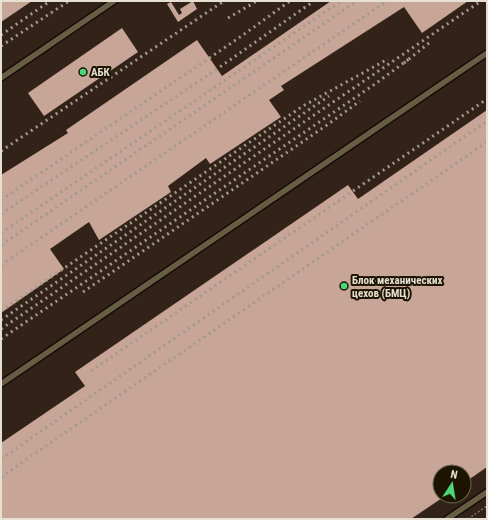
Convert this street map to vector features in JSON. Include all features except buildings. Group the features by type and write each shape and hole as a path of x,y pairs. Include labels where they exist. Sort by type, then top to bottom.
{"lane":[{"path":"1,78 114,1"},
{"path":"1,384 487,53"},
{"path":"447,519 487,492"}],"path":[{"path":"468,519 487,506"}],"shaded area":[{"path":"1,1 487,1 487,519 1,519"}],"railway":[{"path":"1,35 50,1"},
{"path":"1,46 69,1"},
{"path":"1,151 224,1"},
{"path":"228,18 257,1"},
{"path":"1,200 243,35 290,1"},
{"path":"1,214 217,69 314,1"},
{"path":"1,233 341,1"},
{"path":"1,245 357,1"},
{"path":"1,265 387,1"},
{"path":"1,329 481,1"},
{"path":"404,63 429,43"},
{"path":"1,311 303,106 388,59"},
{"path":"1,339 375,84 409,59"},
{"path":"1,320 329,96"},
{"path":"91,371 487,99"},
{"path":"83,292 360,101"},
{"path":"1,459 487,121"},
{"path":"1,477 487,142"}],"place":[{"name":"АБК","path":"83,72"},
{"name":"Блок механических цехов (БМЦ)","path":"344,286"}]}
